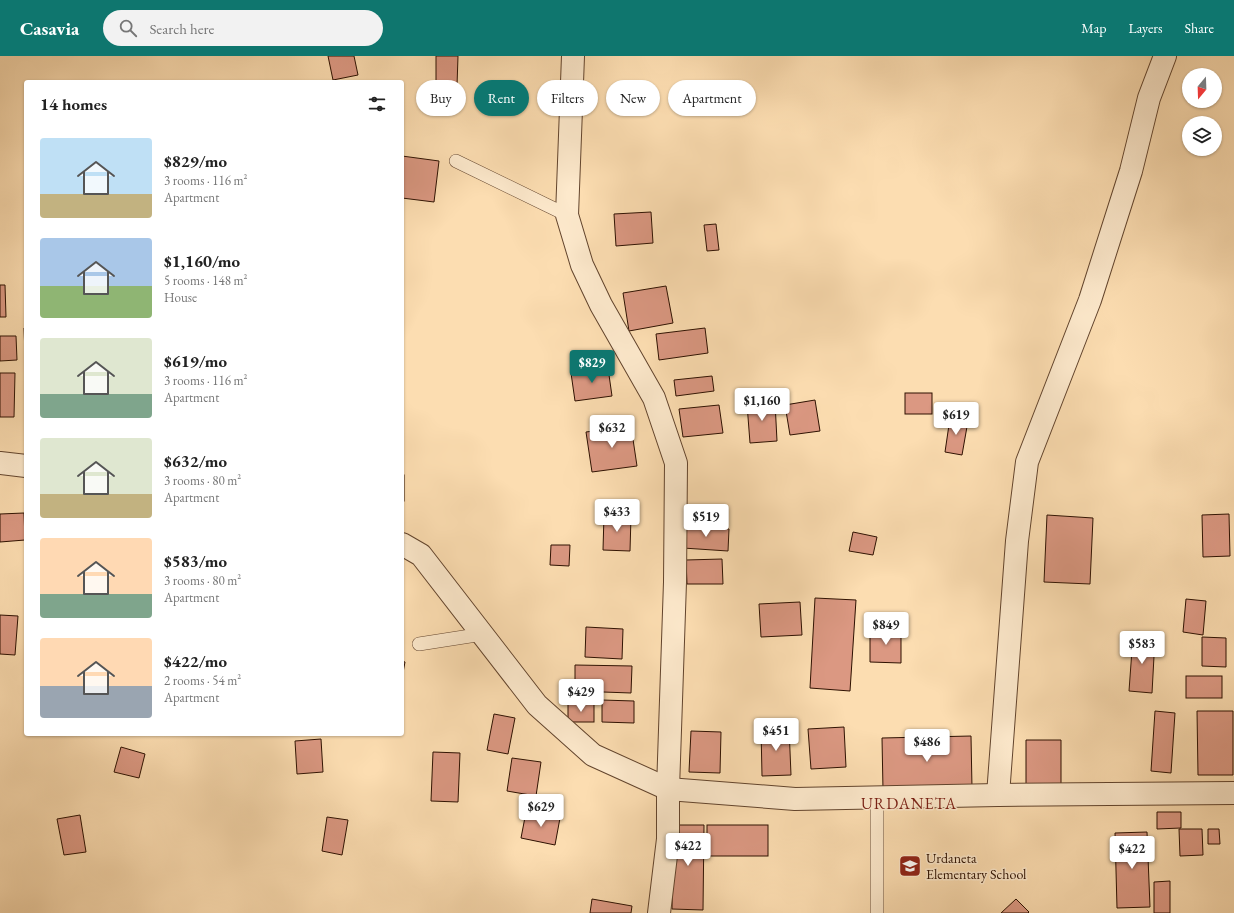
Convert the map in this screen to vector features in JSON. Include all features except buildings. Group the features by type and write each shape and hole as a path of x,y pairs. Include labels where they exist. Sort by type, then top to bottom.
{"street":[{"path":"573,56 567,215 582,265 601,305 654,398 676,463 675,582 668,789 668,839 659,913"},
{"path":"998,795 1017,541 1027,462 1090,300 1131,172 1149,98 1165,56"},
{"path":"0,463 24,466"},
{"path":"404,545 421,555 537,705 593,755 668,789 795,798 1234,793"}],"lane":[{"path":"456,161 567,215"},
{"path":"419,644 483,634"},
{"path":"877,913 878,797"}],"place":[{"name":"Urdaneta Elementary School","path":"910,866"}],"district":[{"name":"URDANETA","path":"909,803"}]}
